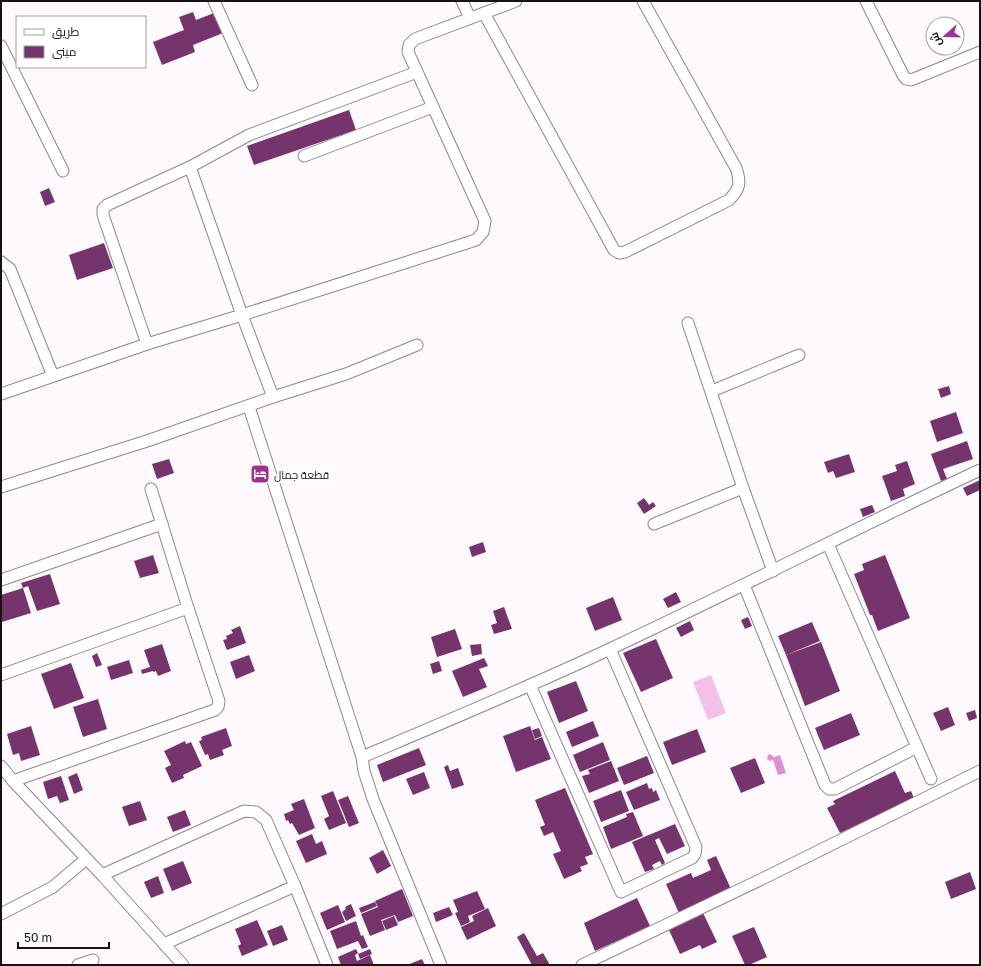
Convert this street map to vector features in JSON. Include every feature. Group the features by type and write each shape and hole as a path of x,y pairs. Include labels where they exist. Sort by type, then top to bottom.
{"street":[{"path":"214,1 252,85"},
{"path":"462,1 470,18"},
{"path":"1,394 147,344 476,240 483,232 485,221 408,52 409,45 414,39 516,1"},
{"path":"484,13 610,243 614,250 619,253 625,252 729,200 736,192 740,178 736,168 643,1"},
{"path":"866,1 906,79 911,80 980,52"},
{"path":"1,46 63,171"},
{"path":"147,344 103,215 103,209 107,205 190,167 249,135 417,72"},
{"path":"304,156 433,107"},
{"path":"190,167 242,315 273,397"},
{"path":"1,262 10,269 53,376"},
{"path":"688,323 712,391 743,488 773,571"},
{"path":"1,487 147,441 273,397 346,374 417,345"},
{"path":"712,391 799,355"},
{"path":"249,406 362,757 364,771 374,800 440,965"},
{"path":"362,757 610,649 980,470"},
{"path":"654,524 743,488"},
{"path":"13,781 215,710 218,707 219,701 151,489"},
{"path":"1,580 162,524"},
{"path":"828,544 931,779"},
{"path":"744,585 825,785 829,789 835,789 917,748"},
{"path":"1,675 188,608"},
{"path":"530,685 621,892 692,858 695,854 696,847 610,649"},
{"path":"1,766 13,781 102,875 183,965"},
{"path":"582,965 766,877 980,771"},
{"path":"102,875 244,811 256,812 266,820 327,965"},
{"path":"1,914 53,887 86,859"},
{"path":"164,944 295,886"},
{"path":"78,965 92,960"}],"shaded area":[{"path":"711,675 726,713 708,720 693,682"},
{"path":"770,754 774,757 780,755 786,773 778,775 773,760 770,761 767,759 768,755"}],"building":[{"path":"193,12 196,20 214,13 223,33 193,45 195,52 162,65 153,42 184,30 179,17"},
{"path":"349,110 356,130 254,165 247,146"},
{"path":"49,188 55,202 45,206 40,192"},
{"path":"104,243 113,268 77,280 69,255"},
{"path":"949,386 951,394 941,398 938,389"},
{"path":"956,412 963,433 937,442 930,421"},
{"path":"967,441 973,459 943,469 947,479 941,481 931,454"},
{"path":"849,454 855,472 836,478 833,471 828,473 824,462"},
{"path":"169,459 174,473 157,479 152,464"},
{"path":"907,461 915,484 903,489 905,496 891,501 882,476 897,471 895,465"},
{"path":"980,480 980,490 967,496 963,488"},
{"path":"644,498 649,505 653,502 656,506 644,514 637,503"},
{"path":"872,505 875,512 863,517 860,509"},
{"path":"483,542 486,552 472,557 469,547"},
{"path":"153,555 159,573 140,578 134,561"},
{"path":"885,555 910,618 878,631 854,574 864,570 862,564"},
{"path":"50,574 60,604 37,611 28,586 23,588 21,583"},
{"path":"23,588 31,613 2,622 1,595"},
{"path":"676,592 681,602 668,608 663,599"},
{"path":"613,597 622,620 595,631 586,608"},
{"path":"504,607 512,629 494,634 491,625 497,623 493,611"},
{"path":"748,617 752,626 745,629 741,620"},
{"path":"690,621 694,630 681,637 676,628"},
{"path":"812,622 820,641 786,655 778,636"},
{"path":"240,626 246,643 227,650 223,640 227,639 226,636 233,633 231,630"},
{"path":"455,629 462,649 437,657 431,637"},
{"path":"656,639 673,678 641,692 623,653"},
{"path":"821,642 840,691 805,706 786,655"},
{"path":"162,644 171,671 158,676 156,671 142,674 141,670 150,667 144,650"},
{"path":"481,644 482,654 472,656 470,645"},
{"path":"97,653 102,665 96,667 92,656"},
{"path":"249,655 255,671 236,679 230,662"},
{"path":"484,658 488,666 479,669 487,687 463,697 452,671"},
{"path":"129,660 133,673 111,680 107,667"},
{"path":"439,661 442,671 433,674 430,664"},
{"path":"71,663 84,698 54,709 41,674"},
{"path":"576,681 588,711 559,723 547,692"},
{"path":"98,699 107,729 83,737 73,707"},
{"path":"948,707 955,725 941,731 933,713"},
{"path":"975,710 977,718 969,721 966,713"},
{"path":"851,713 860,735 824,750 815,728"},
{"path":"593,721 599,736 572,747 566,732"},
{"path":"31,726 40,755 21,761 19,753 13,755 7,734"},
{"path":"530,726 535,740 542,737 551,759 516,772 503,736"},
{"path":"226,728 232,746 222,750 224,755 210,760 208,754 205,755 199,741 202,740 201,737"},
{"path":"539,728 542,736 535,739 532,730"},
{"path":"697,729 706,752 672,765 663,742"},
{"path":"185,741 186,744 191,742 202,766 183,775 184,778 172,783 165,768 171,765 164,751"},
{"path":"603,742 610,760 580,772 573,755"},
{"path":"419,748 426,765 383,782 377,765"},
{"path":"647,756 654,773 624,785 617,768"},
{"path":"755,758 765,783 741,793 730,768"},
{"path":"611,761 619,781 589,793 582,776 590,774 588,770"},
{"path":"448,765 450,771 458,768 464,785 452,789 444,767"},
{"path":"895,771 905,793 911,791 914,798 840,833 827,808 835,804 833,801"},
{"path":"424,772 430,788 413,795 406,779"},
{"path":"77,773 83,790 74,794 68,777"},
{"path":"61,776 69,800 60,803 57,796 48,799 43,782"},
{"path":"647,783 649,789 652,788 653,792 656,790 660,800 634,810 626,792"},
{"path":"565,788 593,854 585,857 588,864 580,867 582,871 564,879 553,854 561,851 553,832 544,836 540,827 545,825 535,800"},
{"path":"621,790 629,811 601,822 593,801"},
{"path":"333,791 346,823 329,830 324,819 329,816 321,796"},
{"path":"348,796 359,823 349,827 338,800"},
{"path":"304,799 315,828 299,835 292,823 290,824 288,820 286,821 284,814 294,810 291,804"},
{"path":"140,801 147,820 129,826 122,807"},
{"path":"185,810 191,825 173,832 167,817"},
{"path":"633,812 643,836 611,849 603,827 627,817 626,814"},
{"path":"675,824 685,846 667,854 659,838 655,840 665,863 662,865 660,861 652,865 654,869 645,872 632,842"},
{"path":"312,834 316,844 322,841 327,854 306,863 296,841"},
{"path":"383,850 391,866 377,874 369,858"},
{"path":"716,856 731,889 679,913 666,884 691,873 693,878 711,870 707,860"},
{"path":"183,861 192,883 172,891 163,869"},
{"path":"970,872 976,889 951,899 945,882"},
{"path":"158,876 164,893 151,898 144,882"},
{"path":"402,889 413,916 398,922 395,915 381,920 385,930 370,936 361,914 378,907 375,901"},
{"path":"477,891 485,909 468,916 470,922 461,926 455,913 458,912 453,900"},
{"path":"637,898 650,926 595,951 584,923"},
{"path":"375,902 377,906 361,913 359,908"},
{"path":"351,904 356,916 346,921 342,912 346,909 345,907"},
{"path":"338,905 345,922 327,930 320,913"},
{"path":"449,907 453,915 436,922 433,913"},
{"path":"488,908 496,926 467,940 461,927 474,921 472,916"},
{"path":"703,913 717,942 702,949 700,945 680,954 669,930"},
{"path":"394,916 398,925 386,930 382,921"},
{"path":"257,920 268,945 242,956 238,946 241,944 235,929"},
{"path":"356,921 361,936 363,935 368,947 362,949 358,941 337,949 330,931"},
{"path":"282,925 288,940 273,946 267,931"},
{"path":"754,927 767,957 749,965 745,965 732,936"},
{"path":"524,933 537,956 543,953 550,965 532,965 517,937"},
{"path":"356,949 358,953 355,955 357,961 370,955 374,965 341,965 338,957"},
{"path":"370,949 372,954 360,959 358,954"},
{"path":"422,959 425,965 407,965"}],"place":[{"name":"قطعة جمال","path":"260,474"}]}
